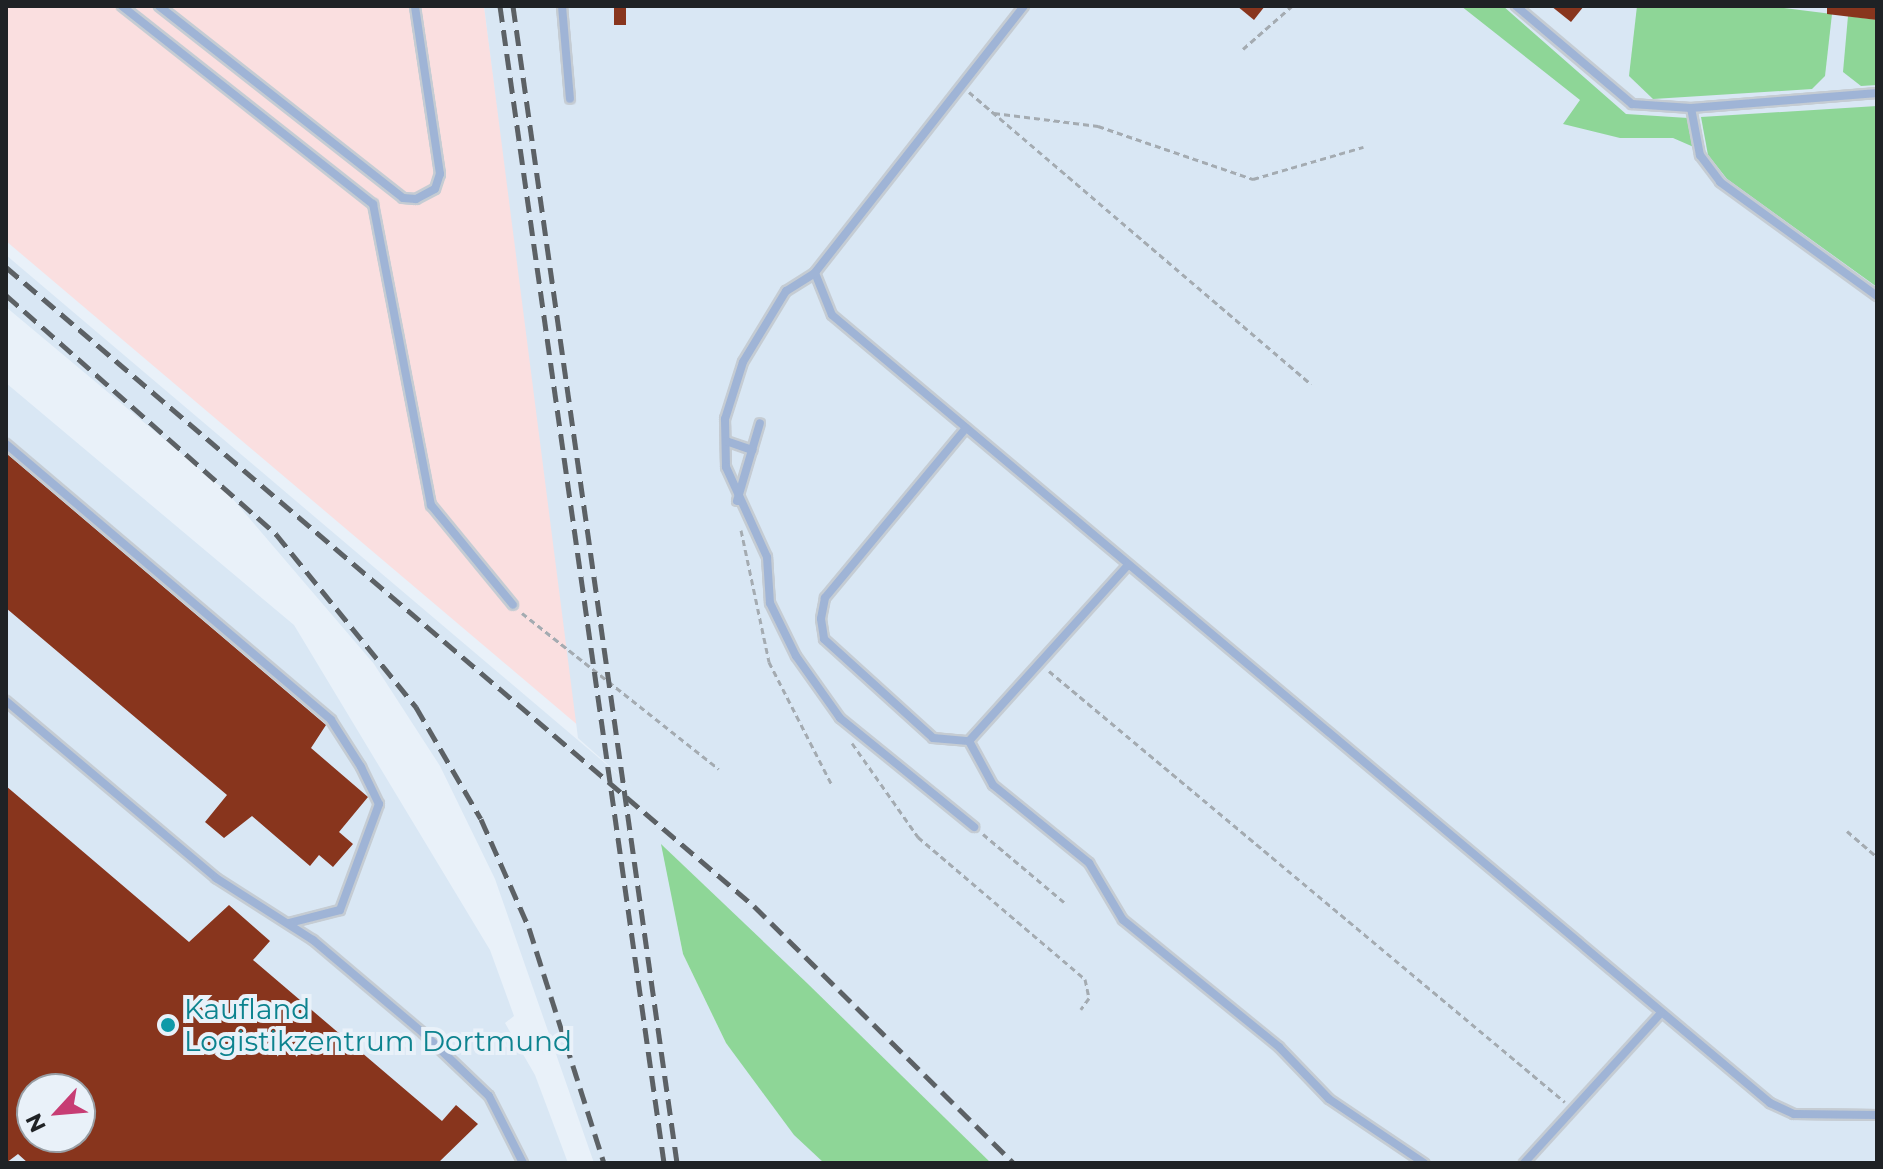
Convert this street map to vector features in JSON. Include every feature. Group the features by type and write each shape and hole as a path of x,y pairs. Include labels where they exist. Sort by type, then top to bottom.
{"lane":[{"path":"122,6 373,204 431,505 513,605"},
{"path":"159,6 403,198 416,199 435,189 440,174 415,6"},
{"path":"562,6 570,99"},
{"path":"974,827 840,718 770,603 767,557 737,502 726,441 743,362 786,291 815,273 1024,6"},
{"path":"1516,6 1632,104 1691,108 1877,93"},
{"path":"1691,108 1700,155 1720,182 1877,296"},
{"path":"815,273 832,315 1660,1014 1794,1114 1877,1115"},
{"path":"737,502 760,423"},
{"path":"966,428 825,598 821,619 824,639 933,738 969,741"},
{"path":"726,441 752,450"},
{"path":"6,444 331,720 361,767 379,804 340,910 289,923"},
{"path":"969,741 1128,565"},
{"path":"6,701 216,878 289,923 489,1096 523,1163"},
{"path":"969,741 993,785 1089,863 1123,920 1279,1047 1329,1099 1424,1163"},
{"path":"1524,1163 1660,1014"}],"path":[{"path":"1243,49 1292,6"},
{"path":"963,87 1311,384"},
{"path":"994,113 1098,126 1253,179 1363,147"},
{"path":"737,502 769,662 832,785"},
{"path":"513,605 719,769"},
{"path":"1040,663 1573,1109"},
{"path":"840,718 918,837 1085,979 1089,998 1081,1009"},
{"path":"974,827 1066,904"},
{"path":"1847,831 1877,857"}],"shaded area":[{"path":"6,6 484,6 580,727 6,241"},
{"path":"484,6 1877,6 1877,1163 991,1163 662,845 683,954 726,1043 824,1163 594,1163 495,879 440,766 374,664 226,491 6,307 6,255 632,786 578,738"},
{"path":"6,383 294,625 490,950 514,1016 505,1023 535,1075 568,1163 6,1163"}],"green space":[{"path":"1461,6 1503,6 1626,114 1688,118 1696,148 1673,138 1620,138 1563,124 1580,100"},
{"path":"1637,6 1768,6 1832,14 1825,76 1812,89 1653,99 1629,76"},
{"path":"1848,16 1877,20 1877,85 1861,86 1843,72"},
{"path":"1877,106 1877,287 1727,179 1708,155 1701,117"},
{"path":"661,844 991,1163 824,1163 794,1135 726,1043 683,954"}],"building":[{"path":"614,6 626,6 626,25 614,25"},
{"path":"1237,6 1265,6 1254,20"},
{"path":"1551,6 1584,6 1571,22"},
{"path":"1827,6 1877,6 1877,20 1827,14"},
{"path":"6,453 326,725 311,748 368,797 339,832 353,844 333,867 319,855 310,866 252,816 224,838 205,822 227,795 6,608"},
{"name":"Kaufland Logistikzentrum Dortmund","path":"6,786 189,942 229,905 270,941 253,960 442,1121 456,1105 478,1124 438,1163 28,1163 18,1154 6,1163"}],"railway":[{"path":"500,6 664,1163"},
{"path":"513,6 677,1163"},
{"path":"6,267 754,906 1014,1163"},
{"path":"6,295 276,534 416,707 481,819 529,928 604,1163"}],"place":[{"name":"Kaufland Logistikzentrum Dortmund","path":"168,1025"}]}
